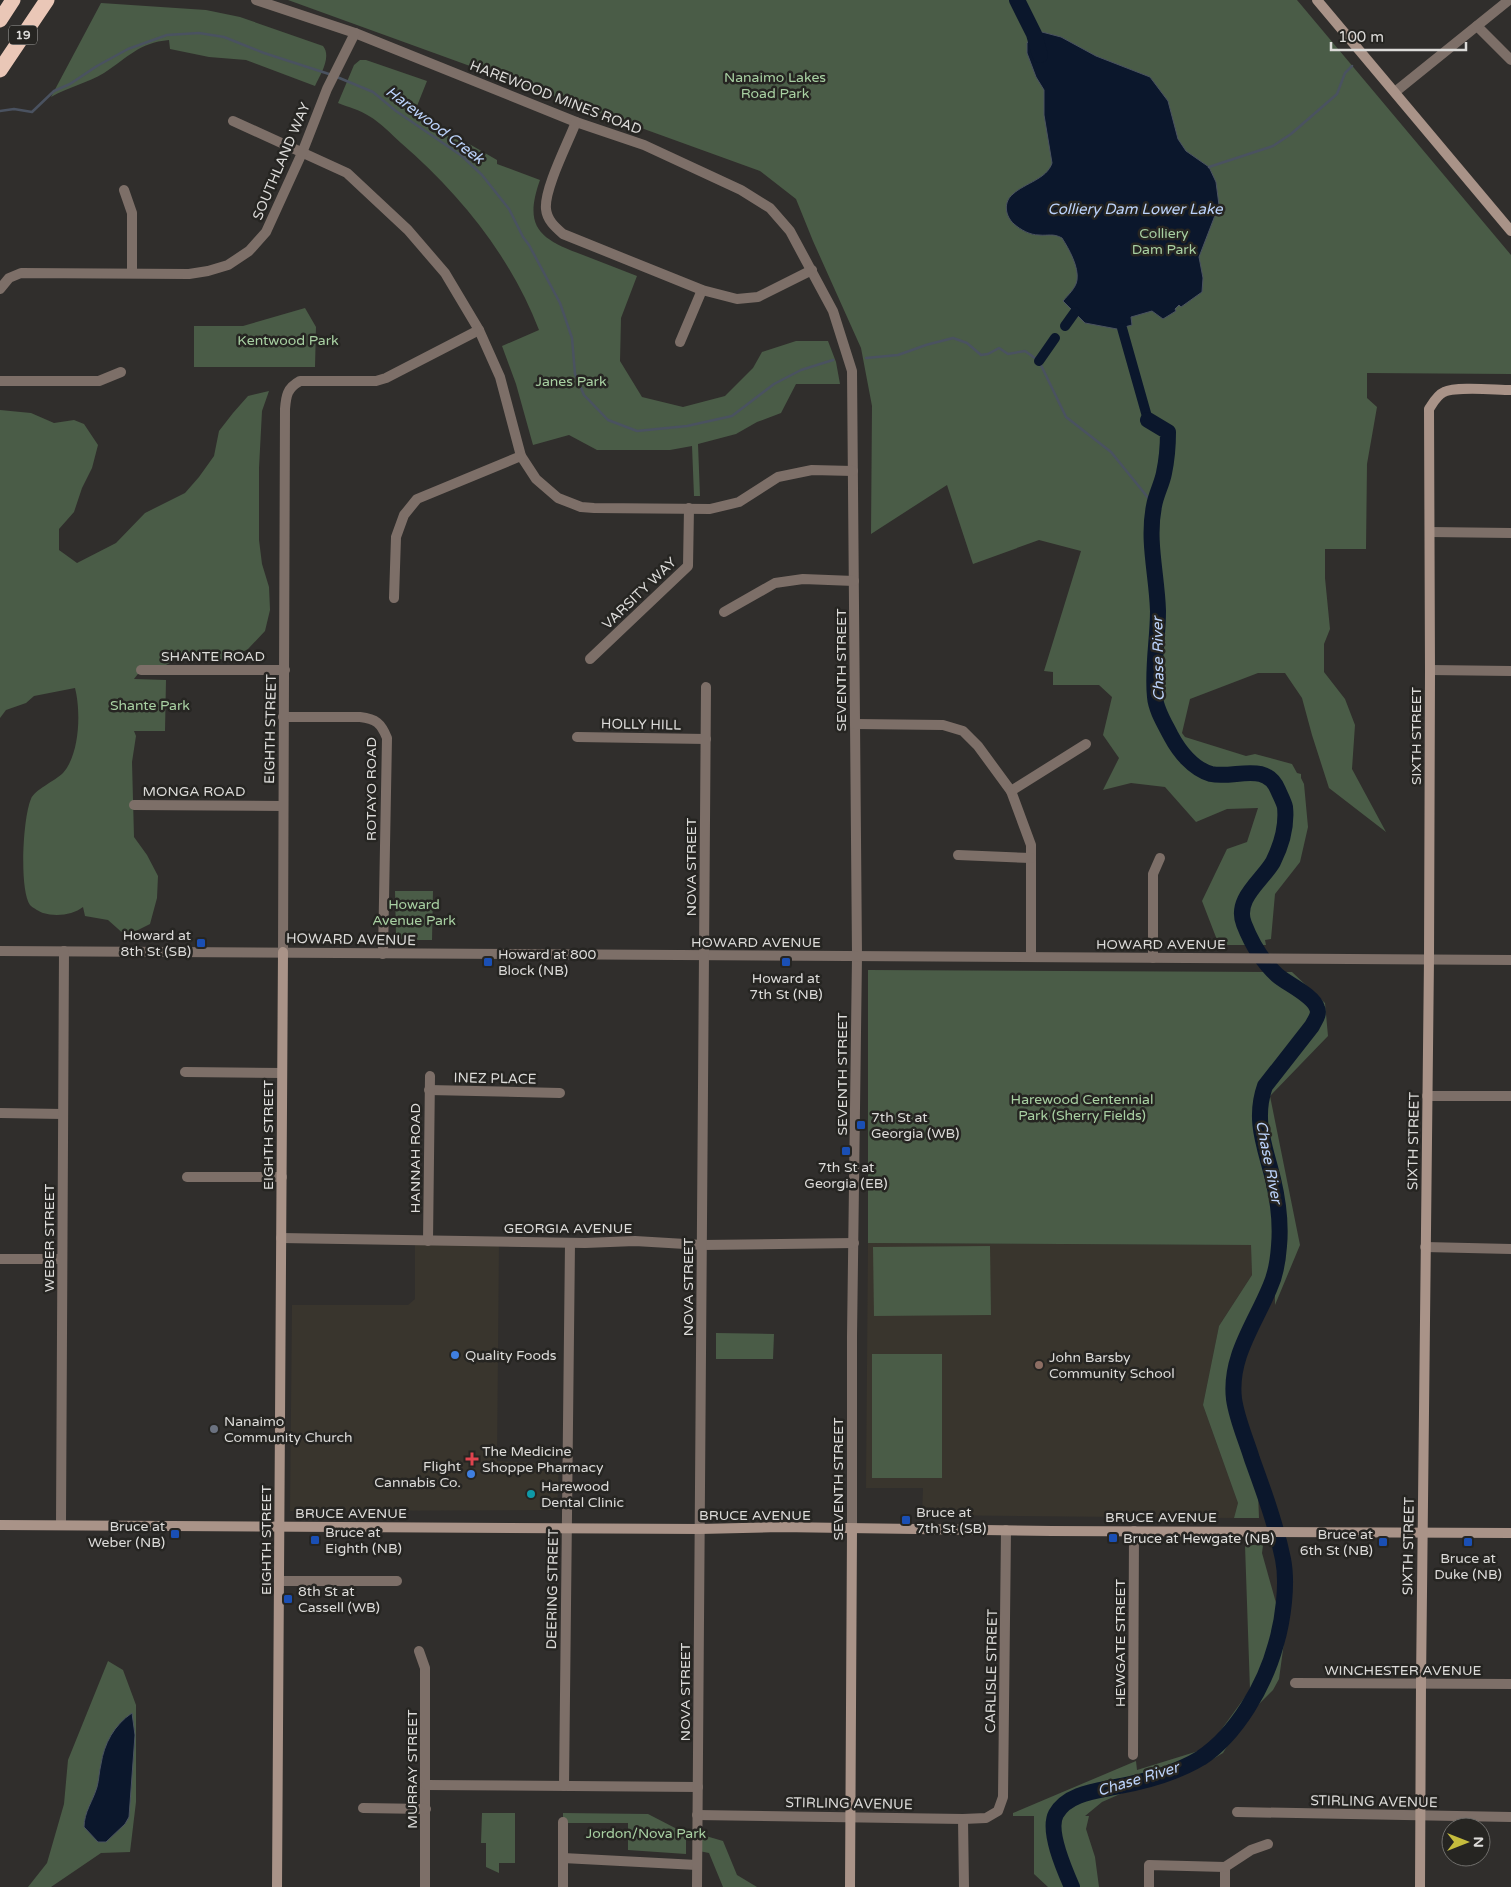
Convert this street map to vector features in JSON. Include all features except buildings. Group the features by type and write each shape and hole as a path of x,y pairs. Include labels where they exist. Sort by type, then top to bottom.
{"highway":[{"name":"19","path":"0,20 13,0"},
{"name":"19","path":"0,70 46,0"}],"street":[{"name":"HAREWOOD MINES ROAD","path":"256,0 355,33 576,122 644,145 741,190 770,208 790,231 812,270"},
{"path":"1318,0 1511,232"},
{"path":"1395,92 1509,0"},
{"path":"1477,26 1511,60"},
{"name":"SOUTHLAND WAY","path":"0,289 9,278 21,273 190,274 228,265 250,251 266,232 302,153 326,88 355,33"},
{"path":"233,121 346,173 408,230 444,273 479,330 500,377 521,456 536,480 558,498 581,507 710,508 739,502 778,477 812,470 853,471"},
{"path":"576,122 546,196 546,211 551,222 563,234 702,290 737,299 758,297 812,270"},
{"path":"124,190 132,213 132,274"},
{"name":"SEVENTH STREET","path":"812,270 834,311 852,371 857,956 852,1337 850,1887"},
{"path":"680,342 702,290"},
{"name":"EIGHTH STREET","path":"277,1887 286,399 288,391 293,384 300,381 376,381 386,378 479,330"},
{"path":"0,381 99,381 121,372"},
{"name":"SIXTH STREET","path":"1420,1887 1429,959 1429,409 1436,398 1445,391 1462,389 1511,390"},
{"path":"394,598 396,537 404,515 417,499 521,456"},
{"name":"VARSITY WAY","path":"590,659 688,566 689,508"},
{"path":"1430,532 1511,532"},
{"path":"724,612 775,583 802,580 854,581"},
{"name":"SHANTE ROAD","path":"141,670 285,670"},
{"path":"1430,670 1511,671"},
{"name":"NOVA STREET","path":"697,1887 706,687"},
{"name":"ROTAYO ROAD","path":"283,717 372,718 378,721 383,728 387,738 383,954"},
{"path":"855,724 943,725 963,732 978,746 1011,791 1031,845 1031,957"},
{"name":"HOLLY HILL","path":"577,737 706,739"},
{"path":"1011,791 1086,744"},
{"name":"MONGA ROAD","path":"134,805 283,806"},
{"path":"958,855 1031,858"},
{"path":"1153,958 1153,874 1160,858"},
{"name":"HOWARD AVENUE","path":"0,951 1511,960"},
{"name":"WEBER STREET","path":"61,1525 64,951"},
{"path":"185,1072 282,1073"},
{"name":"HANNAH ROAD","path":"428,1240 430,1076"},
{"name":"INEZ PLACE","path":"430,1090 560,1093"},
{"path":"1427,1096 1511,1096"},
{"path":"0,1113 63,1114"},
{"path":"187,1176 282,1177"},
{"name":"GEORGIA AVENUE","path":"281,1238 570,1243 635,1241 702,1245 854,1244"},
{"name":"DEERING STREET","path":"564,1786 570,1243"},
{"path":"1426,1247 1511,1249"},
{"path":"0,1259 62,1259"},
{"name":"BRUCE AVENUE","path":"0,1525 700,1529 779,1527 852,1530 1511,1533"},
{"name":"CARLISLE STREET","path":"998,1811 1003,1797 1006,1530"},
{"name":"HEWGATE STREET","path":"1133,1755 1134,1531"},
{"path":"279,1580 397,1581"},
{"name":"MURRAY STREET","path":"419,1651 425,1668 425,1887"},
{"name":"WINCHESTER AVENUE","path":"1295,1683 1511,1684"},
{"path":"426,1785 698,1787"},
{"path":"363,1808 426,1809"},
{"name":"STIRLING AVENUE","path":"698,1815 963,1819 986,1818 998,1811"},
{"name":"STIRLING AVENUE","path":"1236,1812 1511,1817"},
{"path":"963,1819 964,1887"},
{"path":"563,1822 563,1887"},
{"path":"1149,1887 1149,1865 1225,1866 1251,1850 1268,1844"},
{"path":"563,1858 697,1865"},
{"path":"1225,1866 1226,1887"}],"shaded area":[{"path":"415,1243 499,1243 497,1461 559,1464 557,1510 290,1511 292,1305 408,1305 415,1299"},
{"name":"John Barsby Community School","path":"868,1243 1251,1245 1252,1275 1219,1326 1203,1405 1238,1503 1234,1518 922,1515 923,1488 866,1488"}],"green space":[{"name":"Colliery Dam Park","path":"288,0 1297,0 1511,255 1511,374 1367,373 1367,398 1377,407 1367,464 1366,549 1325,549 1325,578 1330,629 1324,644 1324,672 1345,699 1355,725 1352,769 1386,832 1329,788 1302,698 1285,673 1258,673 1190,699 1182,733 1185,737 1246,756 1255,754 1292,764 1297,773 1301,774 1304,784 1308,827 1300,862 1275,894 1271,939 1265,940 1266,945 1219,945 1202,901 1227,849 1247,842 1258,808 1227,809 1196,822 1165,787 1131,783 1103,790 1119,758 1103,735 1112,697 1099,685 1053,685 1053,672 1044,671 1081,551 1039,540 973,564 947,485 871,534 872,406 861,348 796,199 760,171"},
{"path":"101,3 206,10 240,17 323,46 326,61 315,86 246,60 209,57 170,49 169,40 149,44 98,76 51,97"},
{"name":"Janes Park","path":"360,60 366,60 427,81 417,106 443,134 471,145 497,160 497,164 540,180 535,196 535,221 539,230 546,237 568,249 637,276 621,318 620,361 642,397 683,407 725,396 753,368 762,352 796,341 828,341 836,362 840,384 796,384 781,413 757,422 736,434 698,444 700,496 694,496 692,446 670,450 597,450 569,435 533,445 516,384 502,346 539,330 527,303 499,252 482,228 444,183 378,122 362,112 338,103 354,65"},
{"name":"Kentwood Park","path":"305,308 316,327 315,367 194,367 194,326 243,326"},
{"name":"Shante Park","path":"269,391 262,411 259,468 259,540 262,564 269,587 270,610 265,631 248,649 228,660 183,656 162,667 141,670 134,679 166,680 165,731 134,731 136,736 132,762 134,837 147,855 158,876 157,898 150,924 126,936 108,920 85,916 83,907 74,912 53,915 35,909 30,905 24,884 23,853 28,808 33,796 63,773 69,765 78,732 78,708 75,688 34,696 26,703 6,710 0,718 0,410 31,413 54,423 74,420 84,424 98,445 92,468 82,488 74,512 59,529 59,550 77,563 116,543 145,513 185,493 214,456 219,431 233,413 248,396"},
{"name":"Howard Avenue Park","path":"395,891 433,891 432,940 403,940 396,936"},
{"name":"Harewood Centennial Park (Sherry Fields)","path":"868,970 1292,972 1325,1003 1328,1036 1270,1096 1300,1245 1275,1305 1275,1286 1238,1360 1231,1407 1237,1434 1254,1467 1258,1492 1259,1518 1234,1518 1238,1503 1203,1405 1219,1326 1252,1275 1251,1245 868,1243"},
{"path":"990,1246 991,1315 874,1316 873,1247"},
{"path":"716,1333 774,1334 773,1359 716,1359"},
{"path":"872,1354 942,1354 942,1478 872,1478"},
{"path":"1245,1545 1263,1545 1262,1553 1285,1635 1279,1679 1273,1690 1243,1720 1223,1753 1196,1769 1136,1787 1102,1802 1085,1816 1089,1816 1086,1829 1095,1857 1099,1887 1048,1887 1034,1874 1034,1816 1013,1816 1013,1813 1136,1761 1137,1770 1208,1748 1250,1690"},
{"path":"108,1661 123,1670 136,1705 136,1802 130,1852 101,1853 51,1887 28,1887 47,1863 64,1804 68,1760"},
{"path":"482,1813 515,1813 515,1863 499,1863 499,1873 486,1867 486,1843 481,1843"},
{"name":"Jordon/Nova Park","path":"563,1813 648,1814 679,1830 686,1831 686,1854 628,1850 628,1823 563,1823"},
{"path":"699,1834 723,1841 737,1875 757,1887 723,1887 709,1853 699,1851"}],"water":[{"name":"Colliery Dam Lower Lake","path":"1042,32 1061,37 1096,56 1150,77 1168,101 1178,139 1186,151 1209,167 1216,182 1219,205 1199,257 1203,278 1202,292 1181,307 1179,305 1175,309 1176,311 1163,319 1152,311 1131,317 1132,325 1117,329 1085,323 1063,301 1075,286 1077,275 1073,258 1062,238 1053,235 1029,233 1011,221 1007,213 1006,209 1010,197 1045,173 1052,163 1044,115 1044,90 1036,77 1027,53 1027,43 1034,34"},
{"path":"132,1713 135,1735 129,1817 125,1824 106,1842 98,1842 84,1827 85,1816 97,1787 102,1757 107,1742 120,1723"}],"waterway":[{"name":"Chase River","path":"1017,0 1034,34 1040,55"},
{"name":"Harewood Creek","path":"0,111 14,109 32,112 54,91 70,84 97,66 128,49 167,35 199,33 224,37 264,53 332,75"},
{"path":"1209,167 1273,146 1291,134 1337,94 1345,73 1352,66"},
{"name":"Harewood Creek","path":"337,77 373,92 396,111 462,156 482,175 509,209 560,303 572,338 575,374 584,395 608,420 637,431 687,426 732,416 774,384 801,370 833,360"},
{"path":"1065,326 1075,312"},
{"name":"Chase River","path":"1122,328 1148,420"},
{"name":"Harewood Creek","path":"866,358 898,355 953,338 967,343 981,355 988,354 999,348 1008,354 1025,351 1039,361 1066,417 1111,452 1154,505"},
{"path":"1039,361 1055,338"},
{"name":"Chase River","path":"1072,1887 1055,1840 1054,1821 1061,1807 1082,1795 1159,1776 1201,1758 1226,1736 1248,1707 1265,1676 1276,1644 1284,1602 1285,1579 1283,1559 1277,1534 1237,1414 1233,1384 1239,1355 1272,1282 1279,1251 1279,1212 1260,1122 1262,1098 1265,1086 1312,1026 1318,1012 1315,1003 1277,975 1267,964 1250,938 1242,915 1246,898 1273,862 1281,843 1285,821 1285,807 1278,790 1273,781 1266,776 1249,773 1211,774 1198,768 1178,748 1157,707 1154,675 1158,611 1152,545 1152,519 1166,463 1168,432 1148,420"}],"place":[{"name":"Howard at 8th St (SB)","path":"201,943"},
{"name":"Howard at 800 Block (NB)","path":"488,962"},
{"name":"Howard at 7th St (NB)","path":"786,962"},
{"name":"7th St at Georgia (WB)","path":"861,1125"},
{"name":"7th St at Georgia (EB)","path":"846,1151"},
{"name":"Quality Foods","path":"455,1355"},
{"name":"John Barsby Community School","path":"1039,1365"},
{"name":"Nanaimo Community Church","path":"214,1429"},
{"name":"The Medicine Shoppe Pharmacy","path":"472,1459"},
{"name":"Flight Cannabis Co.","path":"471,1474"},
{"name":"Harewood Dental Clinic","path":"531,1494"},
{"name":"Bruce at 7th St (SB)","path":"906,1520"},
{"name":"Bruce at Weber (NB)","path":"175,1534"},
{"name":"Bruce at Hewgate (NB)","path":"1113,1538"},
{"name":"Bruce at Eighth (NB)","path":"315,1540"},
{"name":"Bruce at 6th St (NB)","path":"1383,1542"},
{"name":"Bruce at Duke (NB)","path":"1468,1542"},
{"name":"8th St at Cassell (WB)","path":"288,1599"}],"park label":[{"name":"Nanaimo Lakes Road Park","path":"775,86"}]}
